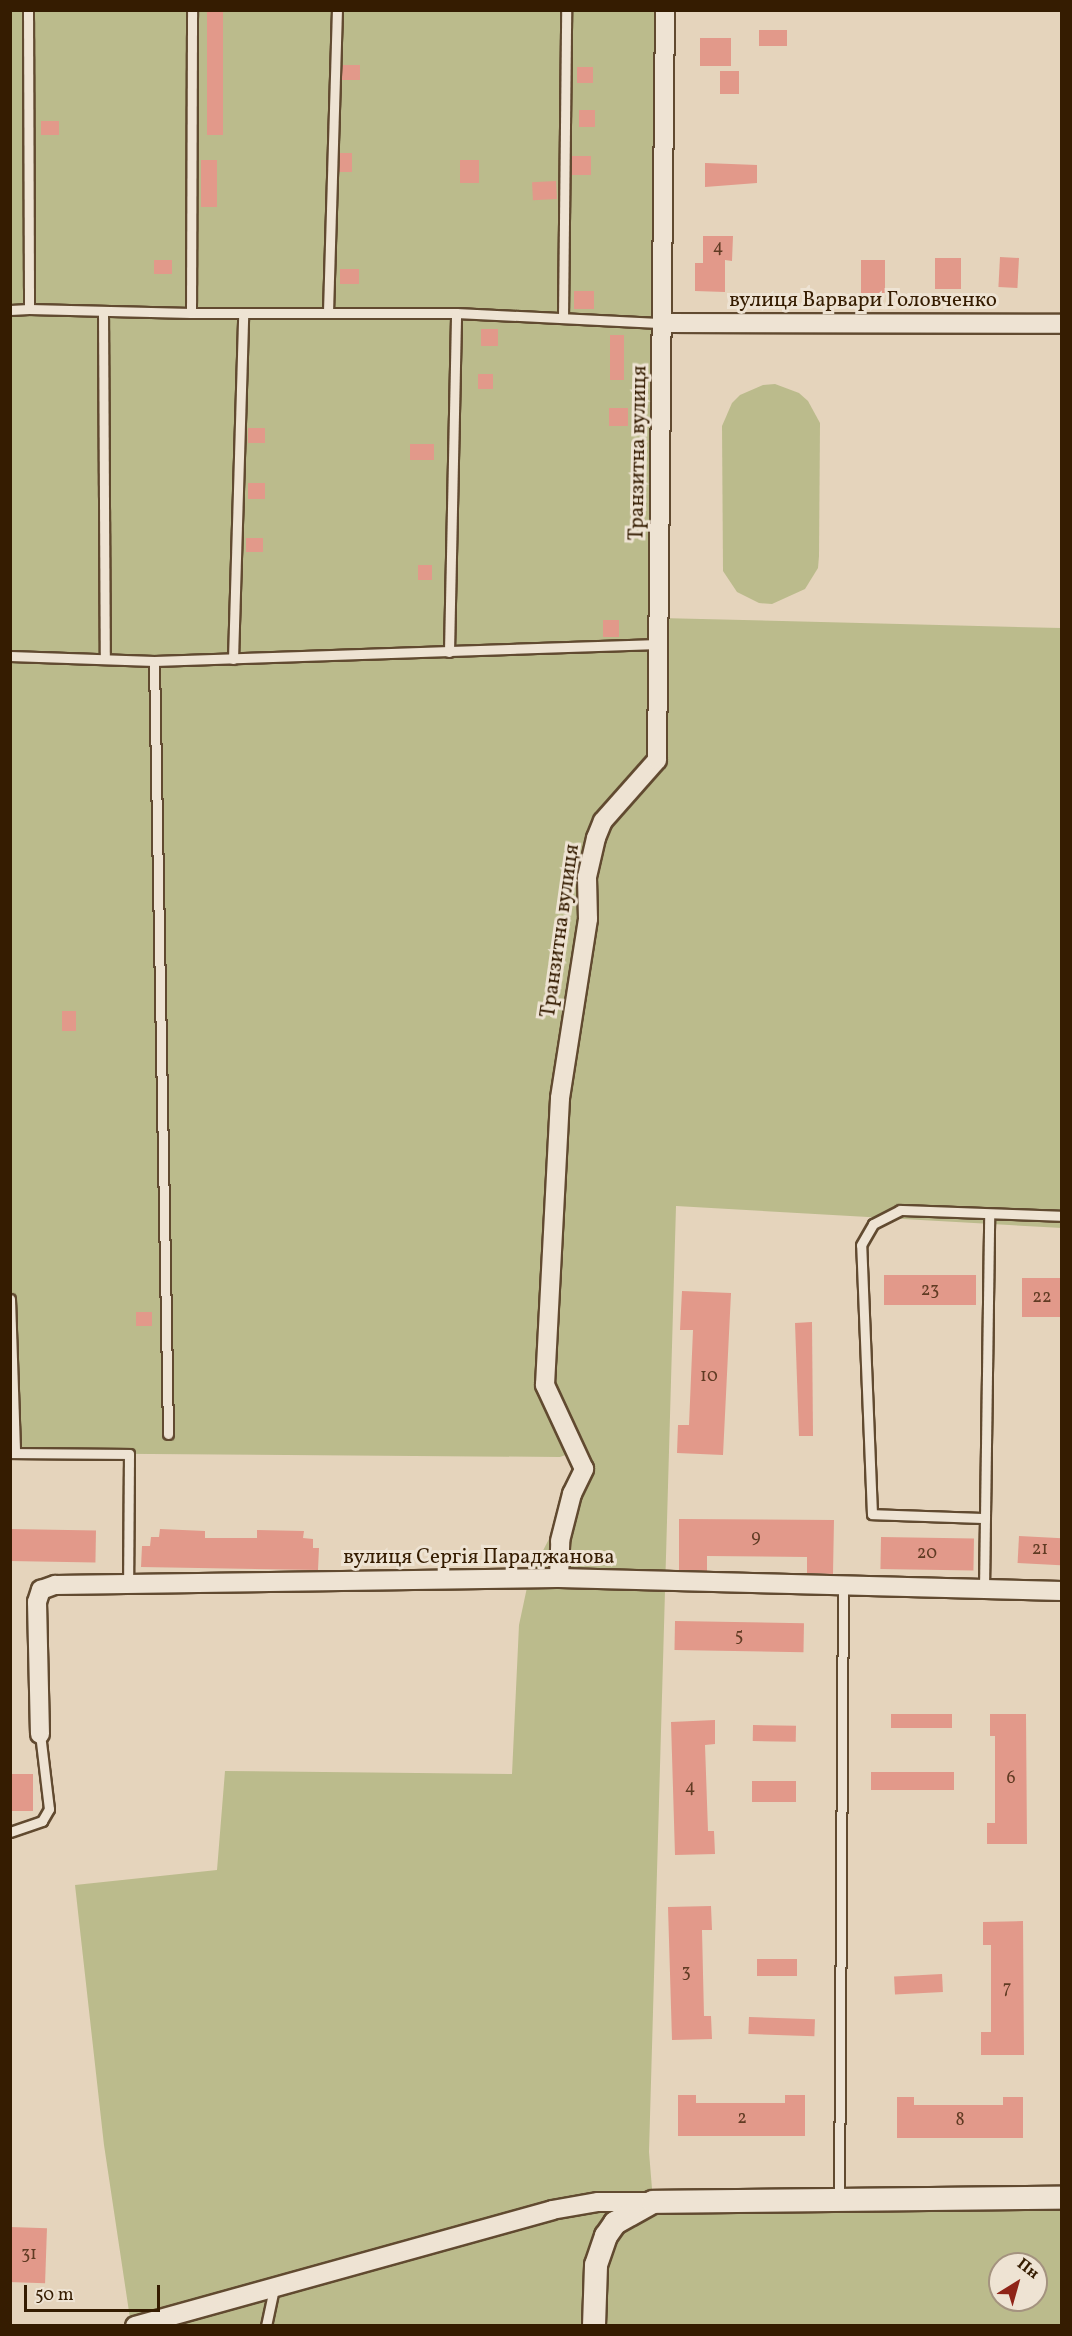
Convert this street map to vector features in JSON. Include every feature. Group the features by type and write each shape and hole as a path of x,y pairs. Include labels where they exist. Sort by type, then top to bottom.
{"street":[{"name":"Транзитна вулиця","path":"559,1578 560,1541 572,1494 584,1469 545,1385 560,1098 588,919 587,877 596,838 603,821 657,760 665,10"},
{"name":"вулиця Варвари Головченко","path":"663,323 1062,324"},
{"name":"вулиця Сергія Параджанова","path":"40,1734 37,1602 41,1590 55,1585 559,1578 1062,1591"},
{"path":"135,2325 552,2210 598,2202 1062,2198"},
{"path":"594,2325 596,2265 606,2236 615,2223 653,2202"}],"lane":[{"path":"28,10 29,309"},
{"path":"190,313 192,10"},
{"path":"328,312 337,10"},
{"path":"563,317 566,10"},
{"path":"10,310 456,313 663,323"},
{"path":"103,311 105,657"},
{"path":"233,659 243,313"},
{"path":"449,652 456,313"},
{"path":"10,656 105,657 154,661 659,644"},
{"path":"154,661 168,1434"},
{"path":"985,1518 873,1514 861,1245 873,1224 900,1210 1062,1216"},
{"path":"984,1589 989,1214"},
{"path":"10,1299 13,1453 129,1454 128,1585"},
{"path":"839,2201 843,1585"},
{"path":"10,1832 42,1821 49,1809 40,1734"},
{"path":"266,2325 274,2287"}],"green space":[{"path":"11,11 665,11 660,618 1061,628 1062,1228 676,1206 649,2152 653,2201 1061,2198 1061,2325 131,2325 104,2145 75,1885 217,1870 225,1771 512,1774 519,1625 529,1578 572,1494 577,1451 560,1457 11,1453"},
{"path":"775,384 799,393 808,401 820,423 819,556 818,568 805,589 772,604 759,603 737,592 723,571 722,426 732,403 740,395 763,385"}],"building":[{"path":"207,12 223,12 223,135 207,135"},
{"path":"759,30 787,30 787,46 759,46"},
{"path":"700,38 731,38 731,66 700,66"},
{"path":"342,65 360,65 360,80 342,80"},
{"path":"577,67 593,67 593,83 577,83"},
{"path":"720,71 739,71 739,94 720,94"},
{"path":"579,110 595,110 595,127 579,127"},
{"path":"41,121 59,121 59,135 41,135"},
{"path":"339,153 352,153 352,172 339,172"},
{"path":"571,156 591,156 591,175 571,175"},
{"path":"201,160 217,160 217,207 201,207"},
{"path":"460,160 479,160 479,183 460,183"},
{"path":"705,163 757,165 757,183 705,187"},
{"path":"556,181 557,199 533,200 532,182"},
{"path":"703,236 733,236 732,261 725,260 725,292 695,291 695,263 703,263"},
{"path":"1000,257 1019,258 1017,288 998,287"},
{"path":"935,258 961,258 961,289 935,289"},
{"path":"154,260 172,260 172,274 154,274"},
{"path":"861,260 885,260 885,293 861,293"},
{"path":"340,269 359,269 359,284 340,284"},
{"path":"574,291 594,291 594,309 574,309"},
{"path":"481,329 498,329 498,346 481,346"},
{"path":"610,335 624,335 624,380 610,380"},
{"path":"478,374 493,374 493,389 478,389"},
{"path":"609,408 628,408 628,426 609,426"},
{"path":"248,428 265,428 265,443 248,443"},
{"path":"410,444 434,444 434,460 410,460"},
{"path":"248,483 265,483 265,499 248,499"},
{"path":"246,538 263,538 263,552 246,552"},
{"path":"418,565 432,565 432,580 418,580"},
{"path":"603,620 619,620 619,637 603,637"},
{"path":"62,1011 76,1011 76,1031 62,1031"},
{"path":"884,1275 976,1275 976,1305 884,1305"},
{"path":"1022,1278 1062,1278 1062,1317 1022,1317"},
{"path":"682,1291 731,1293 723,1455 677,1453 678,1425 689,1425 693,1330 680,1330"},
{"path":"136,1312 152,1312 152,1326 136,1326"},
{"path":"812,1322 813,1436 799,1436 795,1323"},
{"path":"679,1519 834,1520 833,1574 807,1573 807,1557 707,1556 707,1571 679,1570"},
{"path":"10,1529 96,1531 95,1562 10,1561"},
{"path":"160,1529 205,1531 205,1538 257,1538 257,1530 304,1531 303,1538 313,1539 313,1548 319,1548 318,1570 141,1567 142,1546 150,1546 151,1537 159,1537"},
{"path":"1019,1536 1062,1538 1061,1565 1018,1563"},
{"path":"881,1537 974,1539 973,1571 880,1569"},
{"path":"675,1621 804,1623 803,1652 674,1650"},
{"path":"891,1714 952,1714 952,1728 891,1728"},
{"path":"990,1714 1026,1714 1027,1844 987,1844 987,1823 995,1823 995,1736 990,1736"},
{"path":"715,1720 715,1744 705,1745 708,1831 714,1831 715,1854 675,1855 671,1722"},
{"path":"753,1725 796,1726 796,1742 753,1741"},
{"path":"871,1772 954,1772 954,1790 871,1790"},
{"path":"10,1774 33,1774 33,1811 10,1811"},
{"path":"752,1781 796,1781 796,1802 752,1802"},
{"path":"711,1906 712,1930 702,1930 704,2016 711,2016 712,2039 672,2040 668,1907"},
{"path":"1023,1921 1024,2055 981,2055 981,2032 991,2032 991,1945 983,1945 983,1922"},
{"path":"757,1959 797,1959 797,1976 757,1976"},
{"path":"942,1974 943,1992 895,1994 894,1977"},
{"path":"749,2017 815,2019 814,2036 748,2034"},
{"path":"678,2095 696,2095 696,2103 785,2103 785,2095 805,2095 805,2136 678,2136"},
{"path":"897,2097 914,2097 914,2105 1003,2105 1003,2097 1023,2097 1023,2138 897,2138"},
{"path":"10,2227 47,2228 45,2283 10,2282"}]}
